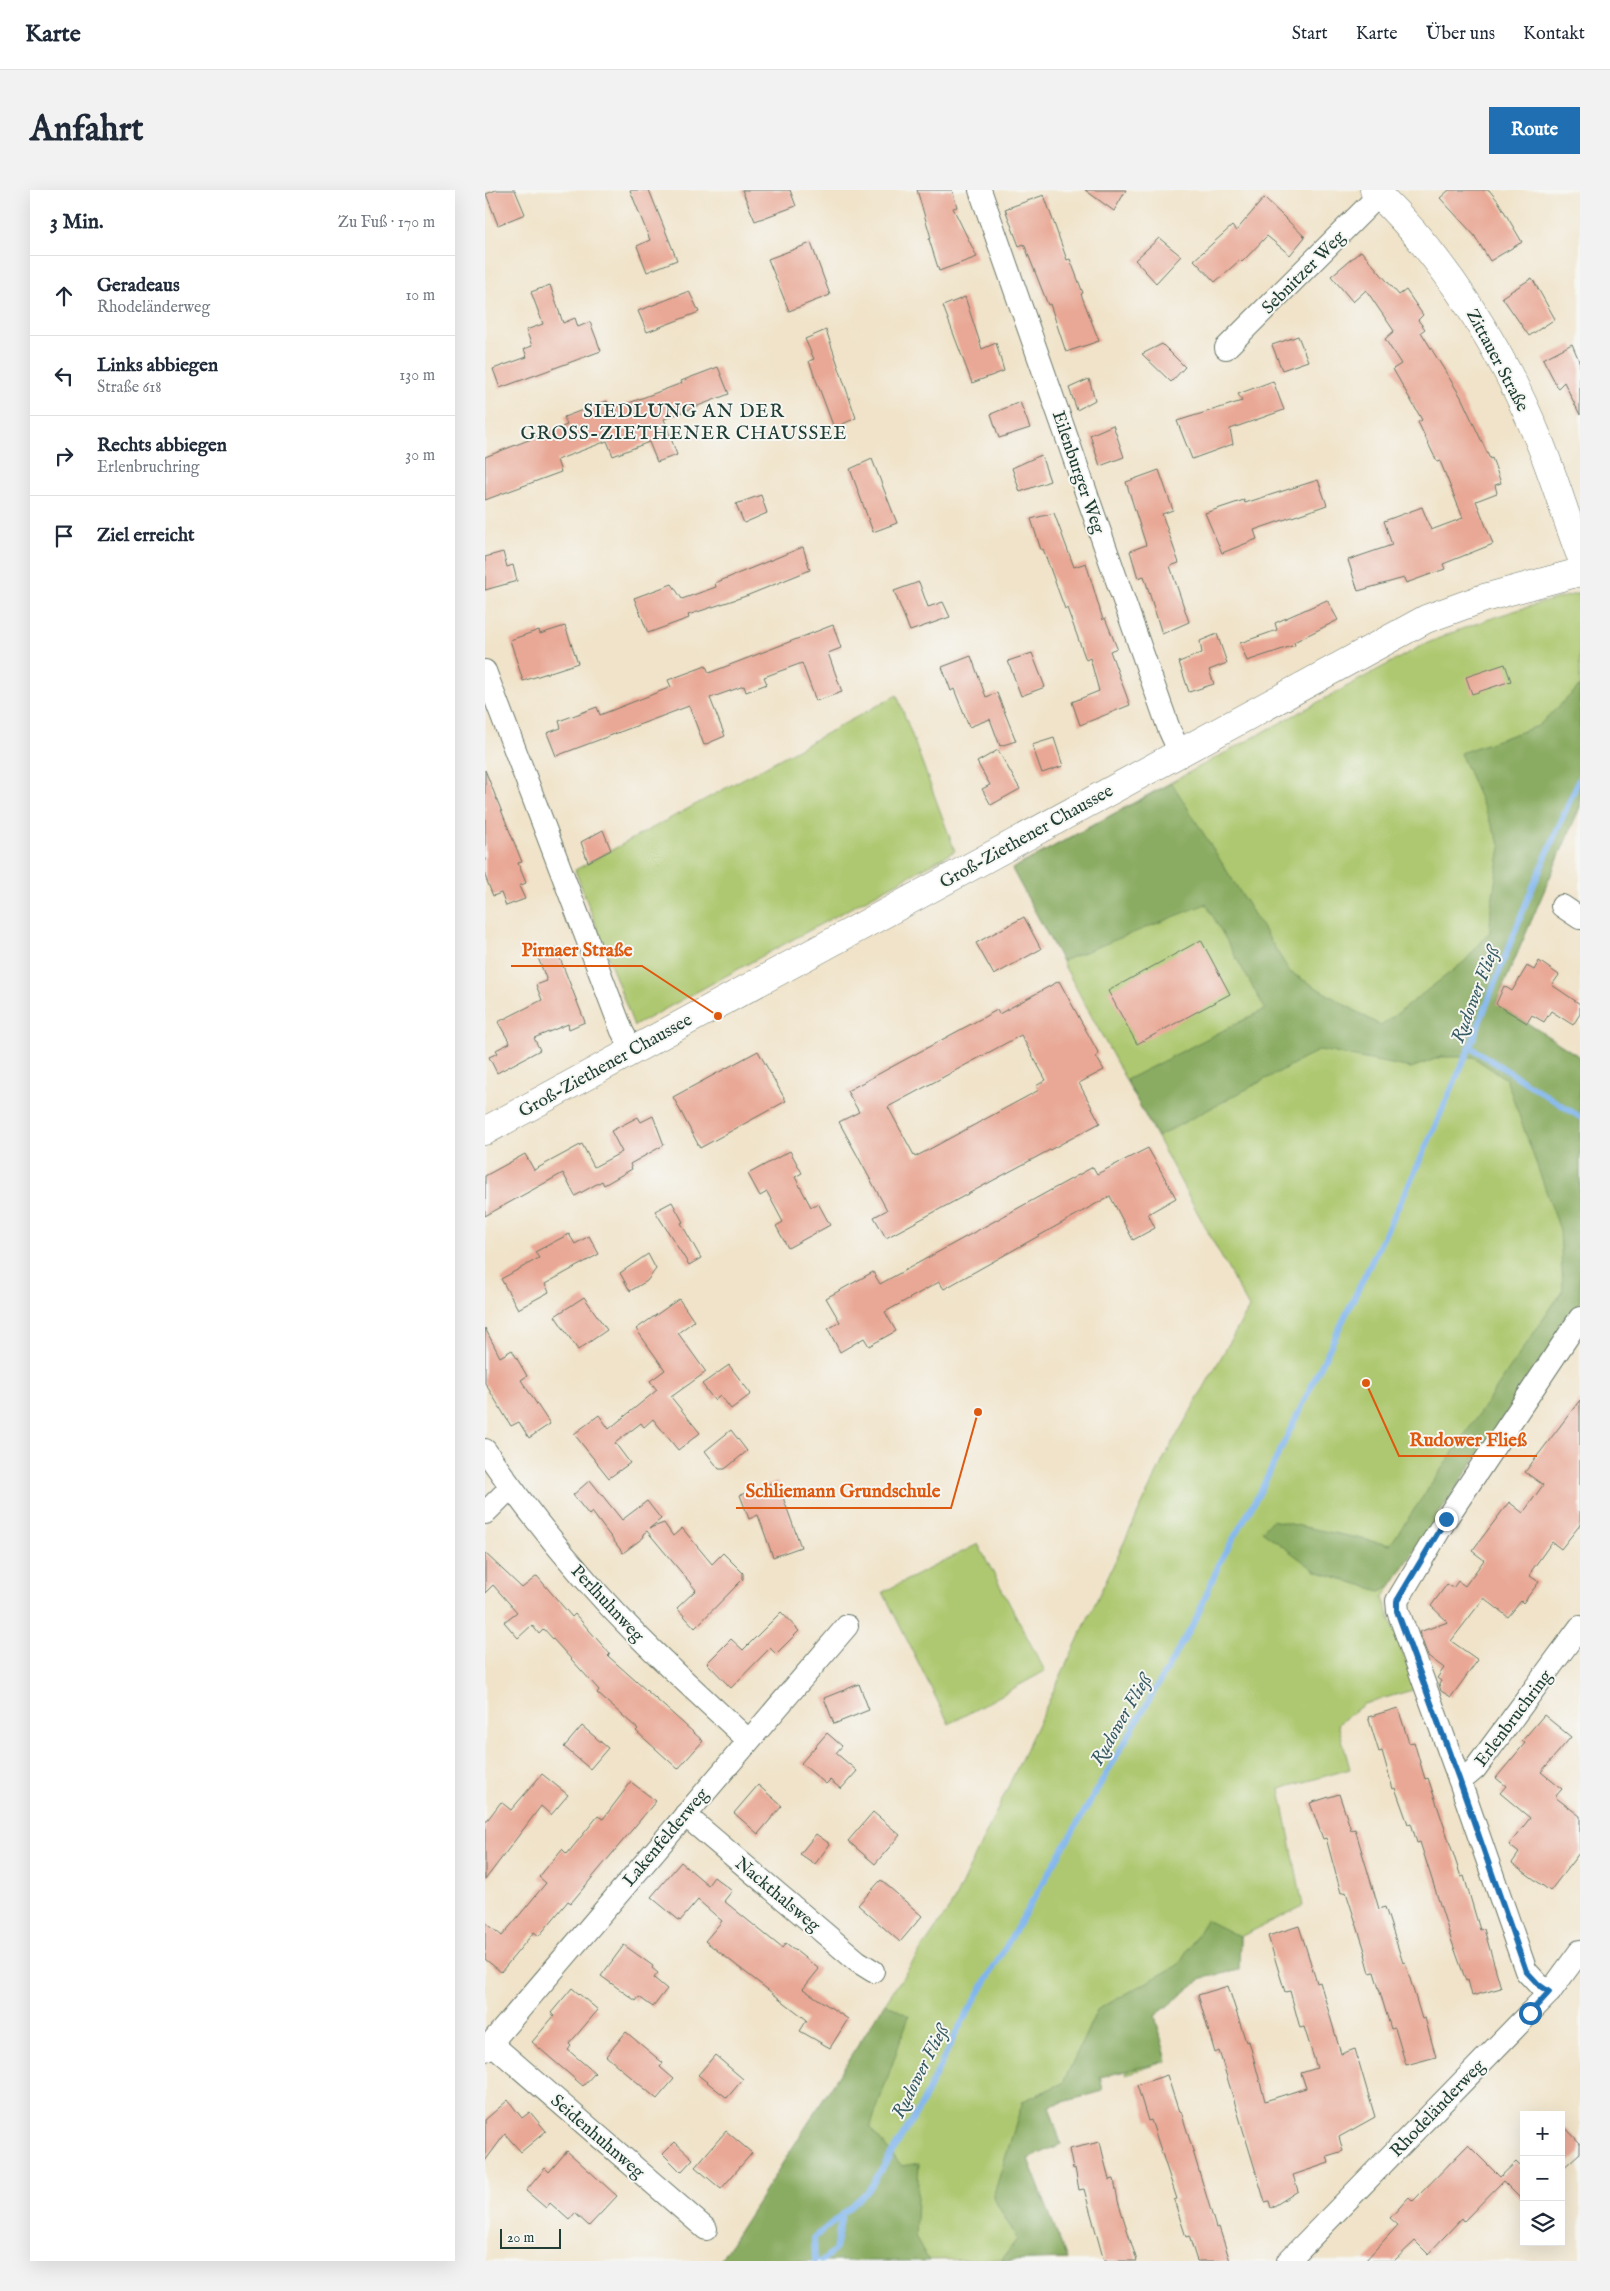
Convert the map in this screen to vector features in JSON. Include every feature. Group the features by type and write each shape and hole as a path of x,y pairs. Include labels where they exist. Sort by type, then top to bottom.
{"street":[{"name":"Eilenburger Weg","path":"980,190 1169,729 1180,753"},
{"name":"Sebnitzer Weg","path":"1226,348 1377,192"},
{"name":"Zittauer Straße","path":"1377,192 1427,250 1467,303 1491,342 1518,392 1540,443 1580,554"},
{"name":"Groß-Ziethener Chaussee","path":"485,1131 1426,619 1484,598 1580,572"},
{"path":"485,671 622,1031 632,1050"},
{"path":"1562,906 1580,918"},
{"path":"1549,1992 1539,1985 1526,1971 1459,1779 1397,1611 1397,1601 1446,1519 1580,1318"},
{"name":"Perlhuhnweg","path":"485,1450 511,1488 562,1553 598,1593 640,1637 748,1740"},
{"path":"485,1513 511,1488"},
{"name":"Lakenfelderweg","path":"488,2046 847,1626"},
{"name":"Erlenbruchring","path":"1459,1779 1475,1769 1580,1627"},
{"name":"Nackthalsweg","path":"685,1815 857,1961 873,1971"},
{"name":"Rhodeländerweg","path":"1297,2258 1549,1992 1580,1951"},
{"name":"Seidenhuhnweg","path":"488,2046 706,2229"}],"green space":[{"name":"Rudower Fließ","path":"1580,593 1580,807 1496,1003 1580,1057 1580,1302 1383,1598 1416,1689 1364,1704 1338,1724 1350,1769 1280,1789 1303,1906 1240,1937 1239,1970 1202,1978 1155,2016 1167,2061 1126,2074 1125,2071 1100,2077 1103,2091 1049,2106 1061,2144 1028,2159 1067,2259 720,2261 885,2003 953,1903 1164,1458 1249,1308 1012,869 1423,645 1500,615"},
{"path":"1580,686 1580,807 1496,1003 1580,1057 1580,1302 1391,1586 1380,1591 1316,1571 1262,1531 1272,1520 1390,1545 1563,1290 1560,1230 1506,1079 1473,1057 1441,1057 1411,1068 1320,1050 1157,1137 1126,1080 1265,1009 1206,904 1062,961 1012,869 1172,783 1290,972 1381,1026 1465,961 1490,932 1491,907 1501,847 1460,753 1538,726"},
{"path":"897,695 955,851 634,1026 575,870"},
{"path":"978,1544 1045,1671 949,1724 883,1592"},
{"path":"1206,1920 1240,1937 1239,1970 1202,1978 1155,2016 1167,2061 1100,2077 1103,2091 1049,2106 1061,2144 1028,2159 1067,2259 1001,2261 1017,2239 993,2197 1023,2101 1063,2083 1097,2010 1178,1965"},
{"path":"885,2003 909,2016 870,2128 902,2166 919,2163 915,2236 929,2261 720,2261"}],"building":[{"path":"496,190 515,190 525,214 498,225 486,194"},
{"path":"630,190 649,190 677,260 647,272 637,246 650,240"},
{"path":"742,190 790,190 796,206 755,221"},
{"path":"917,190 952,190 957,207 953,208 977,257 939,271"},
{"path":"1085,190 1126,190 1114,211"},
{"path":"1449,190 1489,190 1498,201 1522,242 1490,261 1474,235 1440,198"},
{"path":"1044,195 1067,260 1070,259 1083,293 1081,294 1099,341 1066,352 1050,304 1048,305 1024,244 1019,246 1005,209"},
{"path":"1264,198 1305,237 1290,255 1267,236 1242,262 1240,260 1215,282 1194,260 1232,226 1236,231"},
{"path":"1159,238 1181,256 1156,283 1135,260"},
{"path":"811,243 830,295 789,311 768,259"},
{"path":"1361,251 1399,295 1406,290 1423,315 1418,320 1425,329 1421,332 1461,397 1490,459 1492,458 1501,483 1495,485 1497,493 1476,501 1493,544 1443,564 1445,569 1406,583 1404,578 1358,591 1348,560 1392,545 1384,521 1422,507 1431,530 1463,518 1440,461 1437,462 1418,422 1422,420 1393,369 1401,364 1385,339 1394,331 1366,290 1353,302 1331,276"},
{"path":"1532,278 1555,319 1529,336 1502,297"},
{"path":"550,285 563,323 575,318 578,327 590,322 601,351 500,388 493,369 527,357 524,349 532,346 526,330 543,324 531,292"},
{"path":"689,291 699,312 647,332 638,311"},
{"path":"965,297 982,349 996,343 1004,371 972,383 943,306"},
{"path":"826,330 856,418 834,428 809,361 814,359 805,339"},
{"path":"1298,336 1308,361 1282,370 1272,345"},
{"path":"1162,344 1185,367 1171,382 1142,354"},
{"path":"1572,344 1580,363 1580,415 1564,382 1558,388 1543,359"},
{"path":"718,367 729,394 664,419 677,455 657,462 649,442 613,456 607,441 557,460 561,472 485,500 485,457 567,425 564,417 607,401 610,410 682,383 681,381"},
{"path":"1089,379 1095,400 1077,410 1069,388"},
{"path":"1273,381 1284,410 1230,429 1233,444 1192,459 1177,421 1242,401 1238,394"},
{"path":"1020,402 1030,428 999,438 991,414"},
{"path":"1113,425 1124,457 1100,466 1090,435"},
{"path":"1041,455 1050,481 1020,492 1012,468"},
{"path":"872,459 897,523 873,532 850,469"},
{"path":"1159,470 1173,510 1162,514 1179,563 1170,566 1189,622 1162,634 1144,576 1138,578 1130,551 1146,545 1126,482"},
{"path":"1318,480 1327,505 1254,530 1257,539 1222,553 1205,513 1244,500 1245,503"},
{"path":"761,495 767,513 744,523 736,504"},
{"path":"1054,513 1074,567 1086,563 1103,620 1105,618 1117,648 1110,651 1130,705 1080,725 1072,702 1099,691 1090,658 1086,660 1043,549 1041,550 1031,519"},
{"path":"803,547 810,570 746,596 688,615 689,618 648,633 634,598 672,584 682,599 716,587 715,583"},
{"path":"503,552 507,567 513,565 517,581 485,590 485,557"},
{"path":"919,582 928,607 943,602 950,617 910,631 894,591"},
{"path":"1327,600 1338,620 1294,642 1295,645 1247,661 1240,643 1277,630 1275,623"},
{"path":"833,625 841,648 828,653 842,692 816,701 802,663 764,677 767,684 746,692 744,686 710,698 725,736 704,745 689,706 556,756 547,733 561,728 559,721 597,707 600,715 671,687 668,680 706,666 709,673"},
{"path":"565,626 578,663 523,681 510,640 539,630 540,634"},
{"path":"1217,634 1227,663 1209,670 1214,684 1189,692 1179,662 1202,653 1200,641"},
{"path":"1032,653 1045,687 1021,696 1008,661"},
{"path":"971,656 986,697 997,693 1016,741 1000,746 990,719 969,727 954,689 951,691 942,667"},
{"path":"1505,664 1511,681 1472,694 1466,677"},
{"path":"1054,738 1063,766 1042,773 1032,745"},
{"path":"998,750 1020,789 991,805 982,789 990,785 977,762"},
{"path":"485,770 522,862 518,863 526,883 519,886 525,899 506,906 501,893 493,896 485,876"},
{"path":"603,830 611,850 588,862 581,842"},
{"path":"1024,917 1041,949 994,975 976,943"},
{"path":"1201,940 1230,994 1137,1044 1108,991"},
{"path":"556,948 585,1022 569,1029 568,1024 534,1038 540,1050 497,1073 489,1057 498,1053 496,1050 510,1043 498,1022 542,1000 536,985 547,981 537,955"},
{"path":"1539,961 1559,975 1552,985 1580,1004 1580,1014 1573,1025 1551,1011 1544,1022 1532,1015 1527,1023 1496,1004 1504,986 1512,991 1527,966 1534,970"},
{"path":"1059,981 1099,1054 1096,1056 1104,1070 1079,1083 1100,1123 886,1238 874,1217 887,1210 839,1122 859,1112 847,1091 997,1010 999,1014","holes":["1021,1035 1046,1080 1036,1086 1039,1090 915,1157 888,1107"]},
{"path":"758,1051 786,1101 700,1148 673,1097"},
{"path":"653,1116 664,1145 630,1164 632,1169 604,1185 602,1181 575,1196 563,1173 485,1216 485,1176 525,1154 534,1170 582,1144 594,1167 622,1152 611,1131 638,1117 641,1122"},
{"path":"1148,1148 1176,1198 1148,1214 1155,1228 1133,1240 1110,1196 944,1289 939,1282 885,1312 896,1331 869,1346 864,1338 840,1352 828,1329 840,1322 826,1298 873,1272 880,1284 1093,1167 1097,1174"},
{"path":"790,1151 802,1173 795,1177 811,1207 818,1203 830,1225 788,1248 776,1226 783,1222 767,1192 760,1196 748,1174"},
{"path":"672,1202 683,1222 681,1223 701,1258 689,1265 655,1211"},
{"path":"569,1234 575,1244 589,1236 599,1254 545,1284 549,1292 518,1309 501,1279 539,1258 535,1252"},
{"path":"648,1254 656,1269 647,1281 630,1291 620,1273"},
{"path":"584,1297 607,1330 578,1350 555,1316"},
{"path":"679,1299 694,1321 678,1333 706,1372 671,1397 700,1433 678,1450 653,1419 644,1427 641,1423 615,1443 630,1463 609,1478 574,1434 599,1415 609,1429 657,1390 650,1381 665,1370 636,1329"},
{"path":"485,1328 500,1357 512,1350 527,1376 521,1380 550,1424 529,1438 519,1422 511,1426 485,1383"},
{"path":"729,1365 751,1394 731,1409 720,1395 714,1400 702,1384"},
{"path":"1580,1400 1580,1525 1561,1549 1552,1542 1532,1570 1530,1576 1539,1582 1523,1603 1521,1601 1508,1617 1484,1598 1451,1641 1478,1660 1451,1697 1441,1691 1439,1684 1441,1681 1437,1678 1444,1668 1428,1656 1419,1632 1448,1622 1431,1606 1447,1584 1453,1588 1458,1581 1465,1586 1484,1560 1472,1551 1509,1502 1523,1513 1543,1485 1525,1472"},
{"path":"731,1430 747,1451 725,1469 719,1469 705,1451"},
{"path":"590,1480 622,1520 647,1501 661,1519 650,1528 664,1523 673,1536 682,1528 712,1564 723,1553 743,1573 743,1579 695,1628 677,1608 696,1590 647,1531 643,1534 644,1537 623,1553 592,1512 589,1515 573,1495"},
{"path":"777,1481 801,1547 773,1557 758,1515 749,1519 740,1495"},
{"path":"485,1553 522,1588 537,1576 572,1617 575,1614 610,1654 608,1656 703,1741 678,1769 636,1731 638,1729 597,1693 599,1690 544,1629 539,1634 532,1625 518,1638 504,1622 517,1612 493,1585 485,1593"},
{"path":"781,1612 799,1631 776,1654 770,1648 731,1688 707,1663 731,1639 743,1650"},
{"path":"859,1684 869,1710 834,1724 824,1698"},
{"path":"1398,1708 1409,1743 1414,1742 1425,1779 1428,1778 1461,1877 1464,1876 1480,1930 1484,1929 1501,1988 1472,1996 1468,1980 1466,1981 1451,1939 1420,1842 1417,1843 1411,1823 1408,1824 1395,1788 1393,1789 1382,1751 1379,1752 1368,1717"},
{"path":"1544,1715 1571,1737 1541,1772 1562,1789 1555,1797 1580,1816 1580,1852 1550,1891 1512,1863 1519,1853 1509,1845 1530,1818 1500,1793 1506,1786 1496,1778 1525,1743 1522,1741"},
{"path":"582,1726 608,1748 590,1769 564,1747"},
{"path":"827,1733 842,1746 836,1753 857,1771 841,1789 830,1780 826,1784 801,1763"},
{"path":"542,1774 568,1795 551,1815 541,1806 485,1880 485,1823 501,1802 511,1810"},
{"path":"631,1782 656,1801 571,1903 568,1901 539,1936 534,1932 501,1972 485,1959 485,1922 502,1936 546,1883 539,1877 562,1849 567,1854 598,1816 603,1819"},
{"path":"758,1785 782,1806 758,1834 734,1813"},
{"path":"1339,1794 1351,1830 1355,1829 1379,1909 1385,1907 1403,1963 1405,1962 1422,2019 1425,2018 1436,2057 1406,2065 1395,2028 1391,2029 1374,1972 1370,1973 1366,1954 1346,1892 1341,1893 1326,1838 1323,1839 1310,1803"},
{"path":"873,1812 900,1835 875,1864 848,1841"},
{"path":"816,1834 830,1844 815,1864 800,1854"},
{"path":"681,1862 708,1885 714,1877 732,1891 724,1901 782,1948 786,1943 819,1969 803,1989 848,2019 830,2048 800,2031 807,2020 705,1941 722,1921 698,1900 680,1921 651,1897"},
{"path":"881,1880 922,1916 900,1942 858,1905"},
{"path":"1299,1926 1317,1983 1320,1982 1341,2054 1355,2049 1375,2117 1339,2137 1343,2151 1327,2156 1329,2163 1293,2175 1298,2191 1271,2208 1269,2201 1265,2202 1219,2051 1215,2053 1198,1995 1228,1986 1246,2042 1249,2041 1265,2101 1306,2088 1301,2073 1317,2068 1304,2027 1300,2028 1290,1991 1285,1992 1268,1936"},
{"path":"624,1945 653,1966 652,1968 658,1973 654,1978 667,1989 653,2007 639,1997 636,2001 601,1976"},
{"path":"572,1988 598,2010 569,2044 571,2046 568,2050 595,2073 583,2086 532,2042 554,2016 551,2013"},
{"path":"626,2032 663,2063 660,2067 674,2079 657,2099 606,2056"},
{"path":"715,2055 743,2079 727,2098 698,2075"},
{"path":"1167,2075 1179,2112 1181,2111 1216,2228 1219,2227 1230,2261 1197,2261 1189,2236 1186,2237 1174,2200 1177,2199 1151,2120 1148,2121 1137,2085"},
{"path":"508,2100 522,2118 530,2112 546,2131 521,2152 505,2134 485,2161 485,2120"},
{"path":"1565,2127 1580,2143 1580,2153 1565,2166"},
{"path":"726,2131 752,2153 721,2189 695,2167"},
{"path":"675,2142 693,2159 681,2172 663,2154"},
{"path":"1100,2142 1109,2180 1114,2179 1118,2201 1137,2261 1104,2261 1084,2189 1079,2190 1069,2149"},
{"path":"1468,2145 1500,2177 1516,2162 1520,2166 1520,2198 1503,2181 1464,2221 1462,2218 1428,2254 1415,2241 1394,2261 1365,2261 1398,2225 1390,2218 1409,2197 1413,2201"},
{"path":"567,2151 617,2196 589,2226 575,2213 569,2220 550,2203 546,2208 526,2191 545,2168 549,2172"}],"waterway":[{"name":"Rudower Fließ","path":"821,2261 835,2250 842,2214 868,2191 918,2111 958,2029 1195,1621 1220,1562 1260,1492 1413,1176 1470,1047 1528,898 1580,777"},
{"path":"1470,1047 1580,1117"},
{"name":"Rudower Fließ","path":"815,2261 814,2238 841,2215"}],"place":[{"name":"Pirnaer Straße","path":"718,1016"},
{"name":"Rudower Fließ","path":"1366,1383"},
{"name":"Schliemann Grundschule","path":"978,1412"}],"district":[{"name":"SIEDLUNG AN DER GROSS-ZIETHENER CHAUSSEE","path":"684,421"}],"route":[{"path":"1446,1519 1397,1601 1397,1611 1459,1779 1526,1971 1539,1985 1549,1992 1530,2013"}]}
